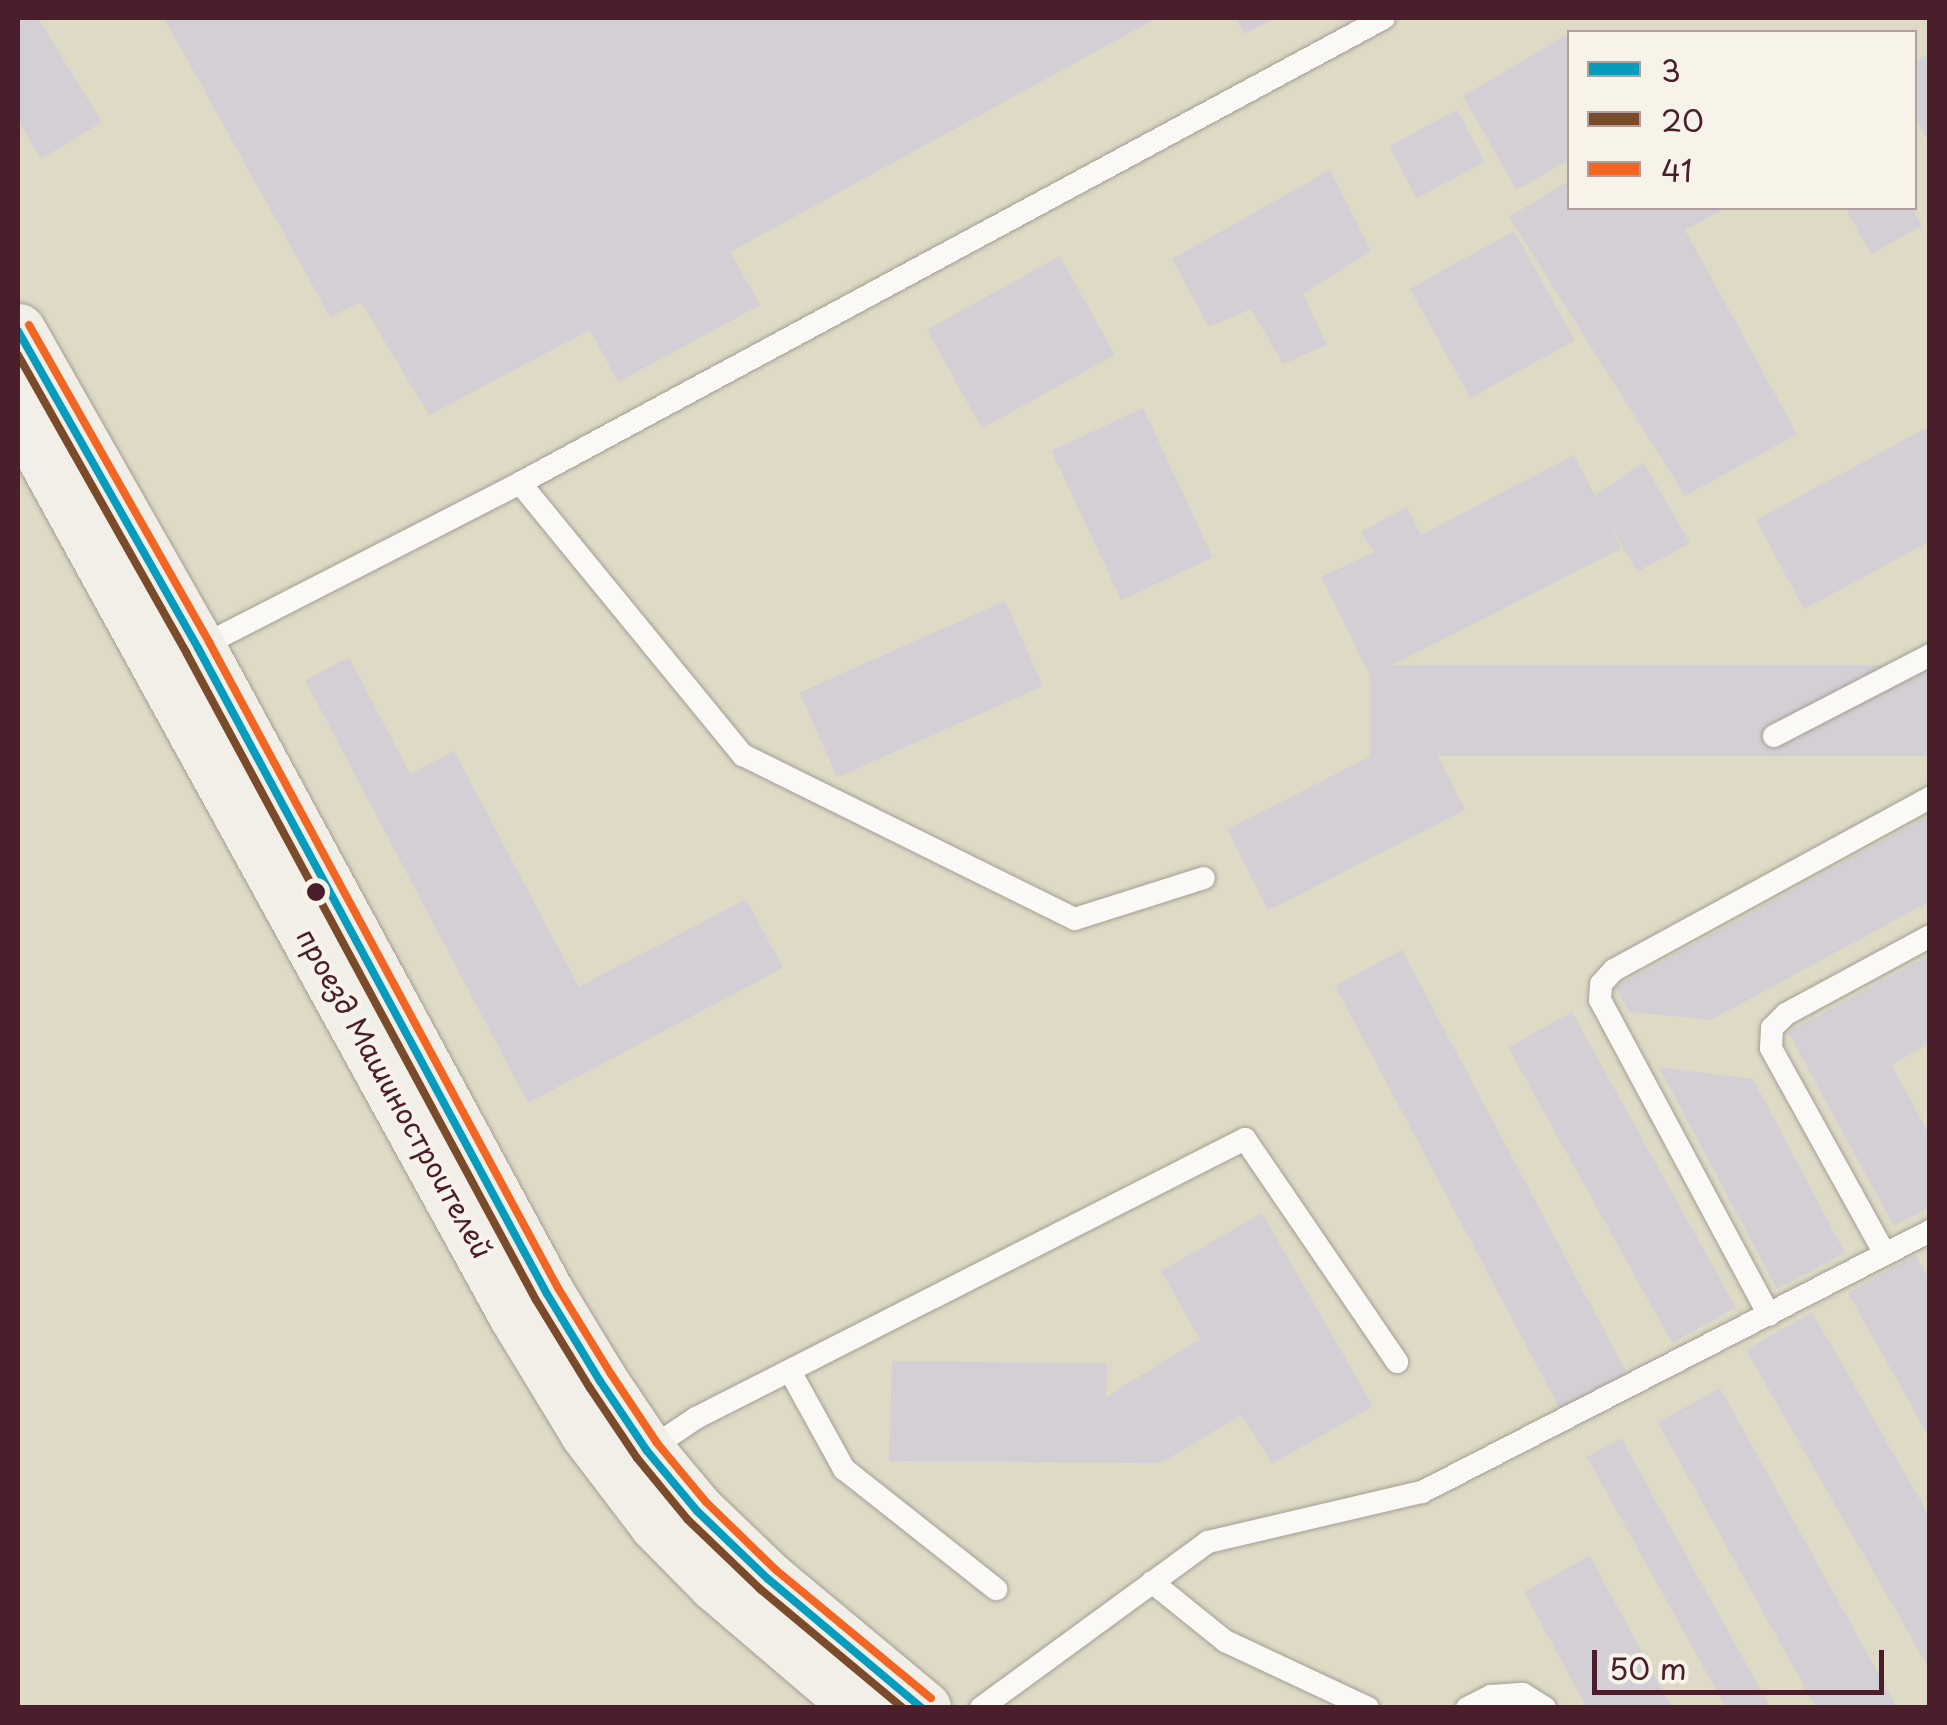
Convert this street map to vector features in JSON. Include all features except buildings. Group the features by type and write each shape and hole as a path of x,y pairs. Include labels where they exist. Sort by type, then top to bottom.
{"main road":[{"name":"проезд Машиностроителей","path":"18,331 516,1316 587,1432 680,1548 861,1708"},
{"name":"проезд Машиностроителей","path":"18,410 180,657 547,1294 647,1451 698,1511 768,1580 923,1708"}],"lane":[{"path":"180,657 520,483 1384,18"},
{"path":"520,483 743,755 1075,919 1204,878"},
{"path":"1774,736 1930,655"},
{"path":"1769,1316 1600,1000 1601,984 1614,970 1930,798"},
{"path":"1886,1254 1770,1048 1772,1028 1786,1014 1930,936"},
{"path":"647,1451 696,1418 792,1373 1246,1139 1397,1362"},
{"path":"981,1708 1208,1542 1422,1492 1930,1231"},
{"path":"792,1373 844,1470 996,1588"},
{"path":"1152,1582 1225,1641 1368,1708"},
{"path":"1467,1708 1491,1696 1523,1694 1545,1708"}],"transit line":[{"name":"41","path":"29,325 209,642 558,1288 611,1374 657,1443 706,1502 776,1570 931,1698"},
{"name":"3","path":"18,331 198,648 547,1294 600,1381 647,1451 697,1511 768,1579 922,1708"},
{"name":"20","path":"18,355 187,654 536,1300 590,1388 637,1458 688,1520 760,1589 903,1708"}]}
